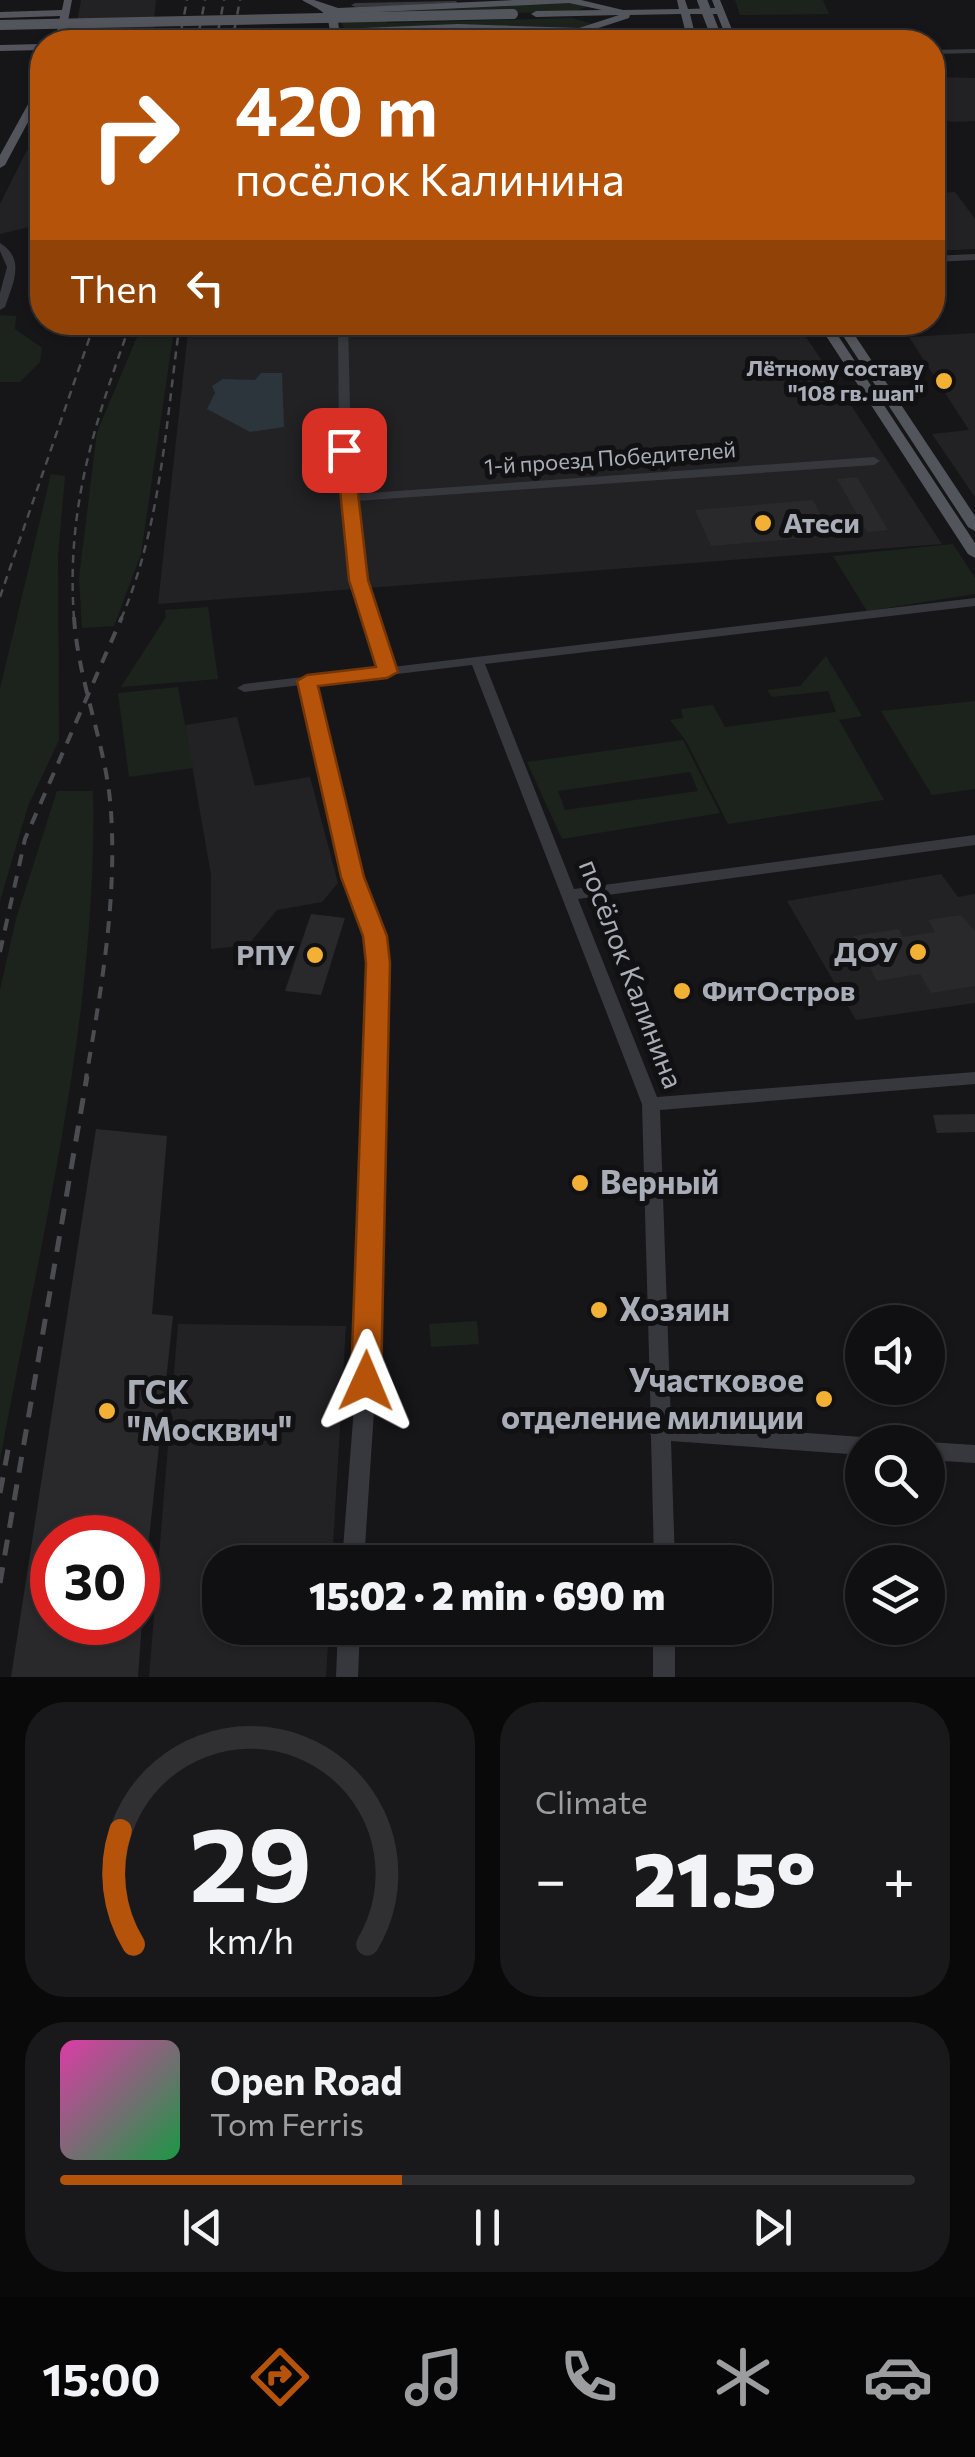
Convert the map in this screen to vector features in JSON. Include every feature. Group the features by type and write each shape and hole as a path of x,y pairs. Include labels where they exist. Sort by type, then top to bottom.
{"main road":[{"path":"62,30 68,0"},
{"path":"306,0 333,14 335,30"},
{"path":"328,10 564,0 623,14"},
{"path":"692,0 707,30"},
{"path":"702,0 709,30"},
{"path":"574,15 588,10 589,4"},
{"path":"0,27 623,14 718,6 727,30"},
{"path":"0,15 66,13"},
{"path":"535,30 592,28 623,14"},
{"path":"574,15 593,22 592,28"},
{"path":"0,48 30,47"},
{"path":"0,165 30,110"},
{"path":"826,335 850,360"},
{"path":"832,335 975,554"},
{"path":"849,335 975,527"}],"street":[{"path":"355,6 514,0"},
{"path":"945,52 975,51"},
{"path":"0,246 10,254 14,267 0,306"},
{"path":"945,258 975,257"},
{"path":"343,335 348,498 358,580 387,672"},
{"name":"1-й проезд Победителей","path":"348,498 874,462"},
{"path":"244,688 975,602"},
{"name":"посёлок Калинина","path":"477,661 651,1104 664,1545"},
{"path":"307,681 353,877 375,936 378,963 366,1381 354,1545"},
{"path":"569,895 975,840"},
{"path":"651,1104 975,1078"},
{"path":"660,1431 845,1445"},
{"path":"945,1452 975,1454"},
{"path":"347,1677 348,1645"},
{"path":"664,1645 664,1677"}],"shaded area":[{"path":"81,0 156,0 153,30 75,30"},
{"path":"735,0 823,0 829,14 740,15"},
{"path":"569,2 587,7 572,12 386,15 387,23 572,18 593,24 580,29 345,29 338,18 353,12"},
{"path":"945,77 975,78 975,121 945,120"},
{"path":"30,147 30,227 0,234 0,204"},
{"path":"955,192 975,219 975,249 945,250 945,193"},
{"path":"0,315 16,316 15,329 42,348 40,362 20,382 0,382"},
{"path":"975,333 975,497 932,434 969,430 909,337"},
{"path":"138,335 173,335 141,554 114,626 82,628 79,578 97,432"},
{"path":"188,335 805,335 942,544 158,604"},
{"path":"261,373 282,373 284,427 250,432 207,409 215,393 212,386 223,379 255,380"},
{"path":"51,474 65,476 58,556 59,740 28,806 0,901 0,689"},
{"path":"953,544 975,578 975,594 867,611 833,556"},
{"path":"208,607 218,679 121,687 166,617 165,610"},
{"path":"826,656 862,716 839,720 884,800 728,824 686,741 670,720 683,718 681,709 713,705 725,727 836,712 828,691 772,697 767,690 800,686"},
{"path":"178,687 193,768 129,777 118,693"},
{"path":"975,701 975,789 932,795 881,711"},
{"path":"237,717 255,786 310,777 338,883 322,902 277,910 248,945 211,949 211,875 185,725"},
{"path":"683,740 720,813 562,839 527,762","holes":["690,772 698,791 565,810 558,791"]},
{"path":"57,791 93,791 86,960 63,1127 0,1460 0,990 16,919"},
{"path":"941,874 958,897 975,894 975,1003 856,1020 787,901"},
{"path":"477,1321 479,1344 431,1347 429,1324"},
{"path":"178,1324 346,1326 333,1545 202,1545 202,1645 328,1645 326,1677 149,1677 152,1645 160,1645 160,1543"}],"building":[{"path":"857,477 888,530 867,532 837,479"},
{"name":"Атеси","path":"813,500 832,536 711,546 695,510"},
{"name":"РПУ","path":"311,914 345,918 321,995 285,991"},
{"name":"ДОУ","path":"961,915 975,931 975,986 931,993 920,974 877,981 853,936 899,929 903,937 935,932 928,920"},
{"path":"975,1114 975,1132 937,1133 933,1115"},
{"name":"ГСК \"Москвич\"","path":"96,1129 167,1136 152,1314 173,1316 152,1515 36,1515"},
{"name":"ГСК \"Москвич\"","path":"30,1555 30,1645 140,1645 138,1677 11,1677"}],"railway":[{"path":"181,30 187,0"},
{"path":"199,30 205,0"},
{"path":"218,30 224,0"},
{"path":"234,30 240,0"},
{"path":"0,597 91,335"},
{"path":"74,619 74,540 79,503 105,396 126,335"},
{"path":"121,619 154,511 178,335"},
{"path":"74,617 88,695"},
{"path":"88,695 122,617"},
{"path":"0,952 25,839 88,695"},
{"path":"86,1078 112,879 108,787 88,695"},
{"path":"0,1583 87,1076"},
{"path":"0,1493 10,1439"}],"place":[{"name":"Лётному составу \"108 гв. шап\"","path":"944,381"},
{"name":"Атеси","path":"763,523"},
{"name":"ДОУ","path":"918,952"},
{"name":"РПУ","path":"315,955"},
{"name":"ФитОстров","path":"682,991"},
{"name":"Верный","path":"580,1183"},
{"name":"Хозяин","path":"599,1310"},
{"name":"Участковое отделение милиции","path":"824,1399"},
{"name":"ГСК \"Москвич\"","path":"107,1411"}],"route":[{"path":"344,450 358,580 387,672 307,681 353,877 375,936 378,963 366,1381"}]}
